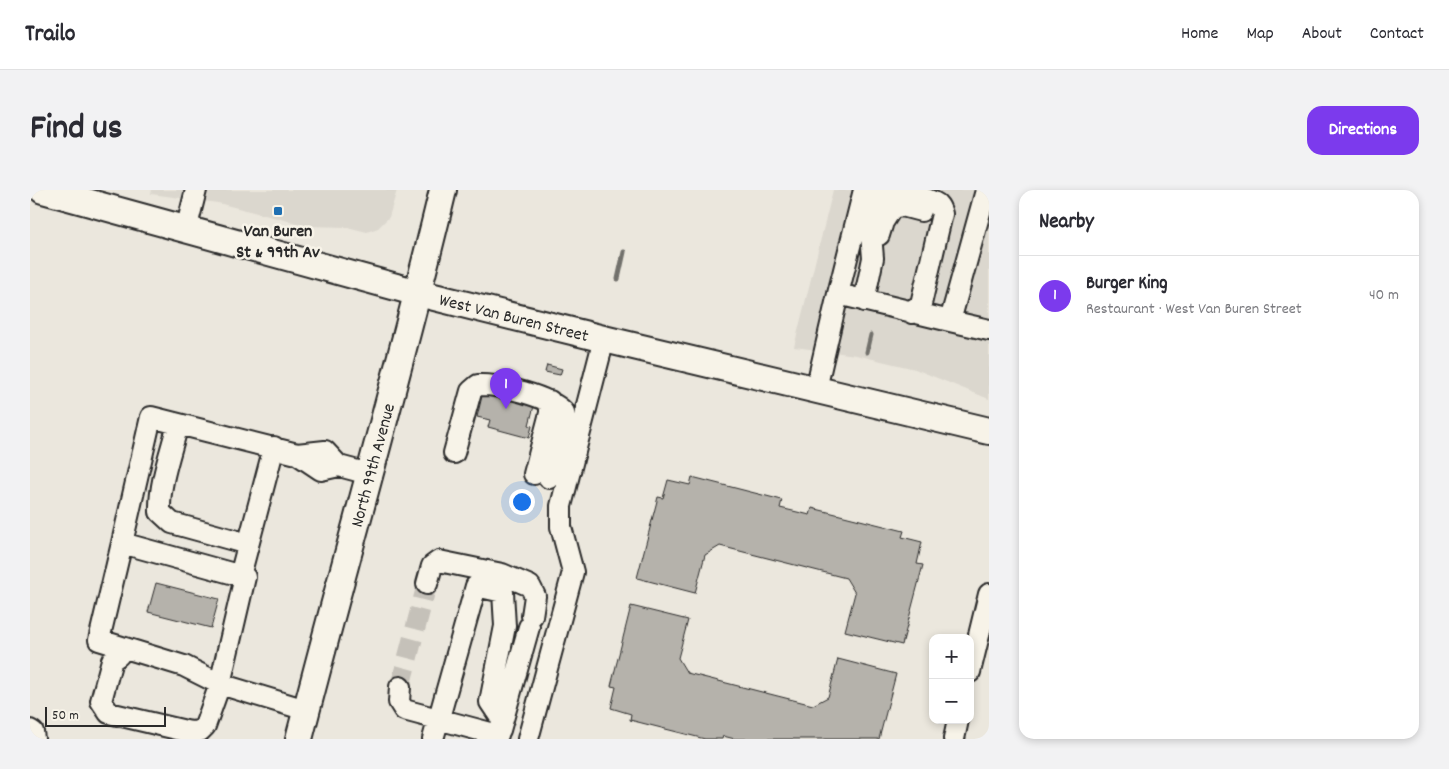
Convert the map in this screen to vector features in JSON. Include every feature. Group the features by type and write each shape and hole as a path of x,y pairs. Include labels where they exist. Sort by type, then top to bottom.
{"main road":[{"name":"West Van Buren Street","path":"43,190 418,293 989,431"},
{"name":"North 99th Avenue","path":"299,739 332,608 418,293 443,190"}],"lane":[{"path":"186,230 196,190"},
{"path":"816,389 864,190"},
{"path":"864,300 873,258 870,234 876,204 882,193 894,192 934,202 940,207 942,214 921,304 913,311"},
{"path":"950,322 982,193"},
{"path":"838,294 989,330"},
{"path":"528,739 573,572 561,527 561,506 604,339"},
{"path":"454,453 471,391 478,385 492,384 550,401 558,405 564,412 564,422 541,476"},
{"path":"306,710 220,684 184,666 121,651 98,640 151,417 297,454 325,451 339,466 369,474"},
{"path":"178,424 165,473 160,512 172,523 248,544"},
{"path":"240,576 274,448"},
{"path":"121,651 112,660 101,701 110,713 190,732 200,731 205,726 220,684 246,578 122,543"},
{"path":"427,584 432,566 440,561 478,578 503,592 505,626 490,702 499,732"},
{"path":"478,578 502,574 530,586 535,596 530,621 499,732"},
{"path":"432,739 478,578"},
{"path":"974,656 989,594"},
{"path":"400,687 399,702 404,710 499,732"},
{"path":"954,739 957,724"},
{"path":"30,730 33,732 34,739"}],"shaded area":[{"path":"152,190 397,190 389,217 378,228 367,232 347,227 308,226 218,203 151,194"},
{"path":"833,190 989,190 989,399 915,369 856,355 794,347"}],"building":[{"path":"547,365 562,369 560,375 545,372"},
{"path":"483,392 535,402 529,425 532,426 529,438 488,427 490,420 477,417"},
{"path":"692,477 782,500 780,508 810,515 812,508 904,531 902,537 922,542 917,564 923,565 902,645 845,631 855,593 846,578 720,546 705,555 695,593 637,578 658,497 663,498 668,480 690,485"},
{"path":"156,583 219,599 211,628 148,612"},
{"path":"631,606 688,620 678,658 687,673 813,705 828,697 838,659 896,674 879,739 735,739 723,736 722,739 705,739 630,720 631,714 611,708 616,687 611,686"}],"waterway":[{"path":"618,279 624,252"},
{"path":"867,352 871,335"}],"tunnel":[{"path":"400,687 427,584"}],"place":[{"name":"Van Buren St & 99th Av","path":"278,211"},
{"name":"Burger King","path":"506,409"}]}
